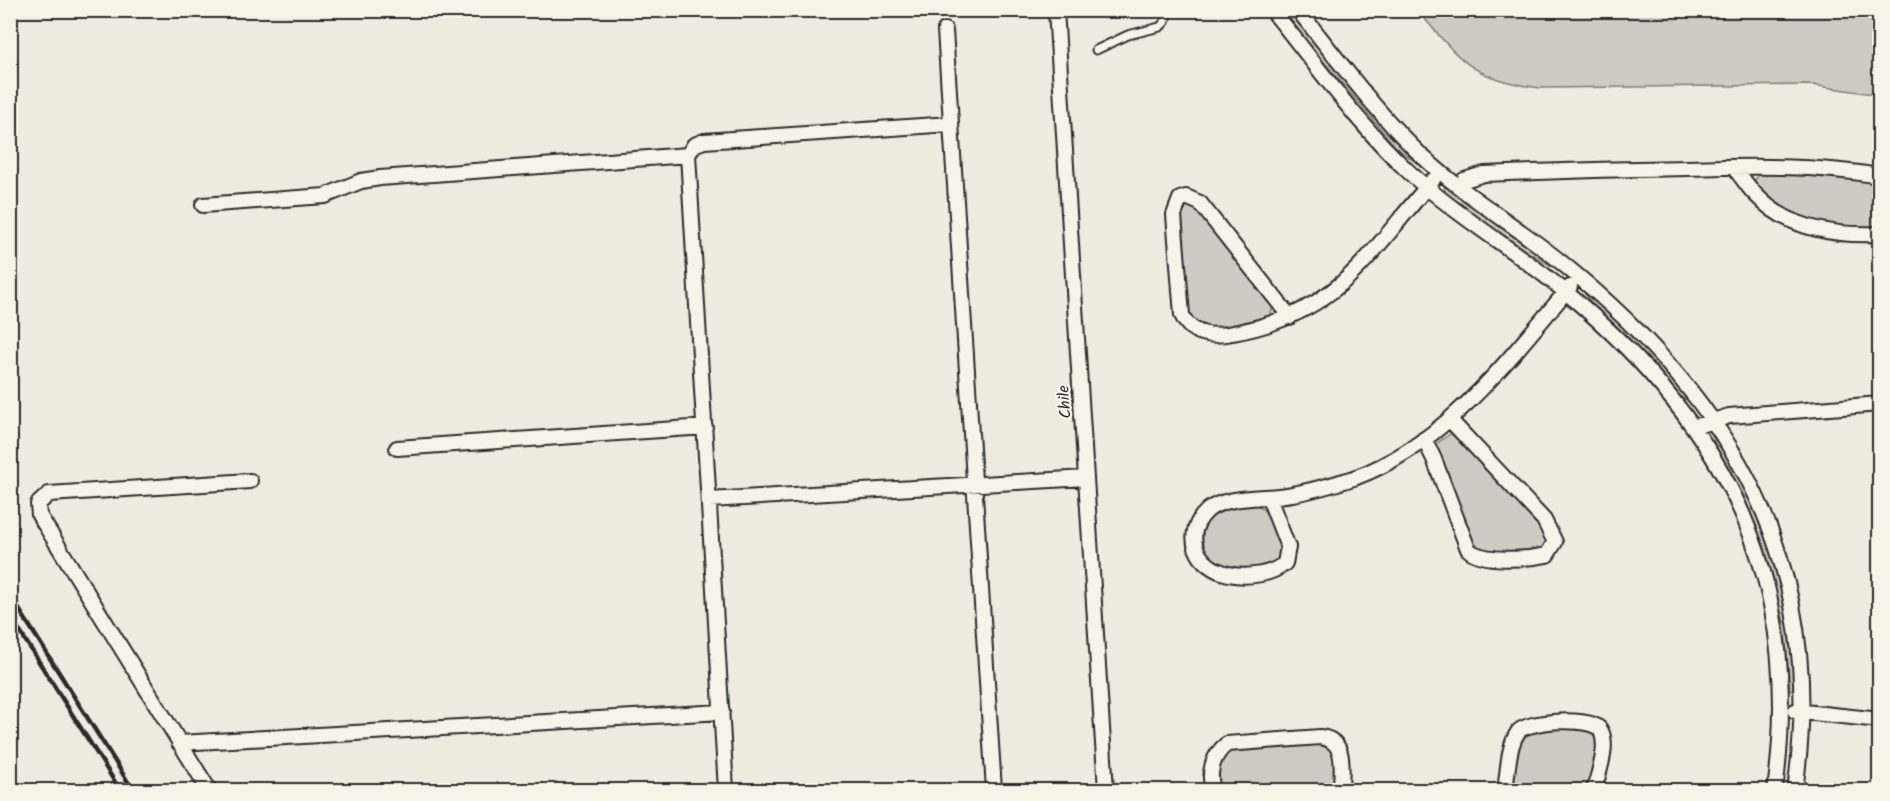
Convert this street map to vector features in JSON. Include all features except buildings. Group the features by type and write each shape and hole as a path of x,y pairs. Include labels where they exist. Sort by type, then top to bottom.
{"street":[{"name":"Chile","path":"1056,10 1106,790"},
{"path":"1272,10 1382,145 1427,187 1565,292 1635,357 1694,427 1731,488 1767,580 1779,642 1782,710 1774,790"},
{"path":"1298,10 1398,131 1459,187 1578,277 1650,343 1713,419 1749,479 1786,575 1799,640 1802,711 1795,790"},
{"path":"945,30 994,790"},
{"path":"726,790 688,155 694,145 704,141 950,124"},
{"path":"203,205 325,196 361,181 380,178 688,155"},
{"path":"1459,187 1464,180 1484,174 1733,167 1828,169 1880,176"},
{"path":"1733,167 1756,195 1786,218 1818,230 1880,234"},
{"path":"1290,316 1200,203 1186,197 1180,199 1174,214 1180,306 1190,327 1204,334 1226,334 1257,328 1290,316 1323,299 1348,280 1441,172"},
{"path":"1269,498 1288,547 1285,563 1266,573 1232,575 1207,566 1201,560 1195,543 1197,526 1202,517 1222,503 1294,494 1355,477 1424,439 1450,420 1485,386 1578,277"},
{"path":"1694,427 1713,419 1880,404"},
{"path":"1424,439 1434,459 1468,549 1474,555 1487,558 1547,555 1555,542 1544,520 1450,420"},
{"path":"397,448 705,427"},
{"path":"709,500 1086,478"},
{"path":"209,790 39,515 38,504 49,494 250,481"},
{"path":"1782,710 1880,720"},
{"path":"179,743 722,712"},
{"path":"1505,790 1513,742 1521,728 1531,724 1581,721 1595,724 1602,733 1603,748 1594,790"},
{"path":"1213,790 1212,768 1217,753 1227,744 1320,737 1334,741 1341,750 1341,790"}],"lane":[{"path":"1096,50 1128,35 1160,27 1165,22 1169,10"}],"shaded area":[{"path":"1281,11 1292,11 1419,160 1420,166 1395,146"},
{"path":"1418,11 1879,11 1879,95 1812,85 1540,88 1517,84 1482,73 1469,65 1457,55"},
{"path":"1761,172 1801,173 1879,182 1879,228 1826,226 1790,214 1762,195 1755,180"},
{"path":"1444,182 1554,263 1559,270 1514,244 1459,204 1445,193"},
{"path":"1189,205 1196,208 1274,306 1269,317 1218,328 1197,327 1188,315 1180,214 1183,207"},
{"path":"1583,291 1593,296 1645,345 1693,402 1679,397 1618,329 1596,309"},
{"path":"1712,430 1750,498 1770,545 1791,620 1796,689 1790,690 1784,623 1765,548 1743,495 1715,445"},
{"path":"1450,434 1455,434 1547,530 1550,539 1544,550 1487,553 1471,544 1436,444"},
{"path":"1256,505 1266,513 1275,530 1279,548 1277,562 1254,568 1234,568 1212,562 1201,546 1206,524 1211,517 1225,509"},
{"path":"1572,726 1595,729 1599,742 1589,790 1511,790 1519,740 1525,731"},
{"path":"1326,742 1335,754 1335,790 1219,790 1215,771 1227,750"}],"railway":[{"path":"10,595 133,790"},
{"path":"10,616 120,790"}]}
